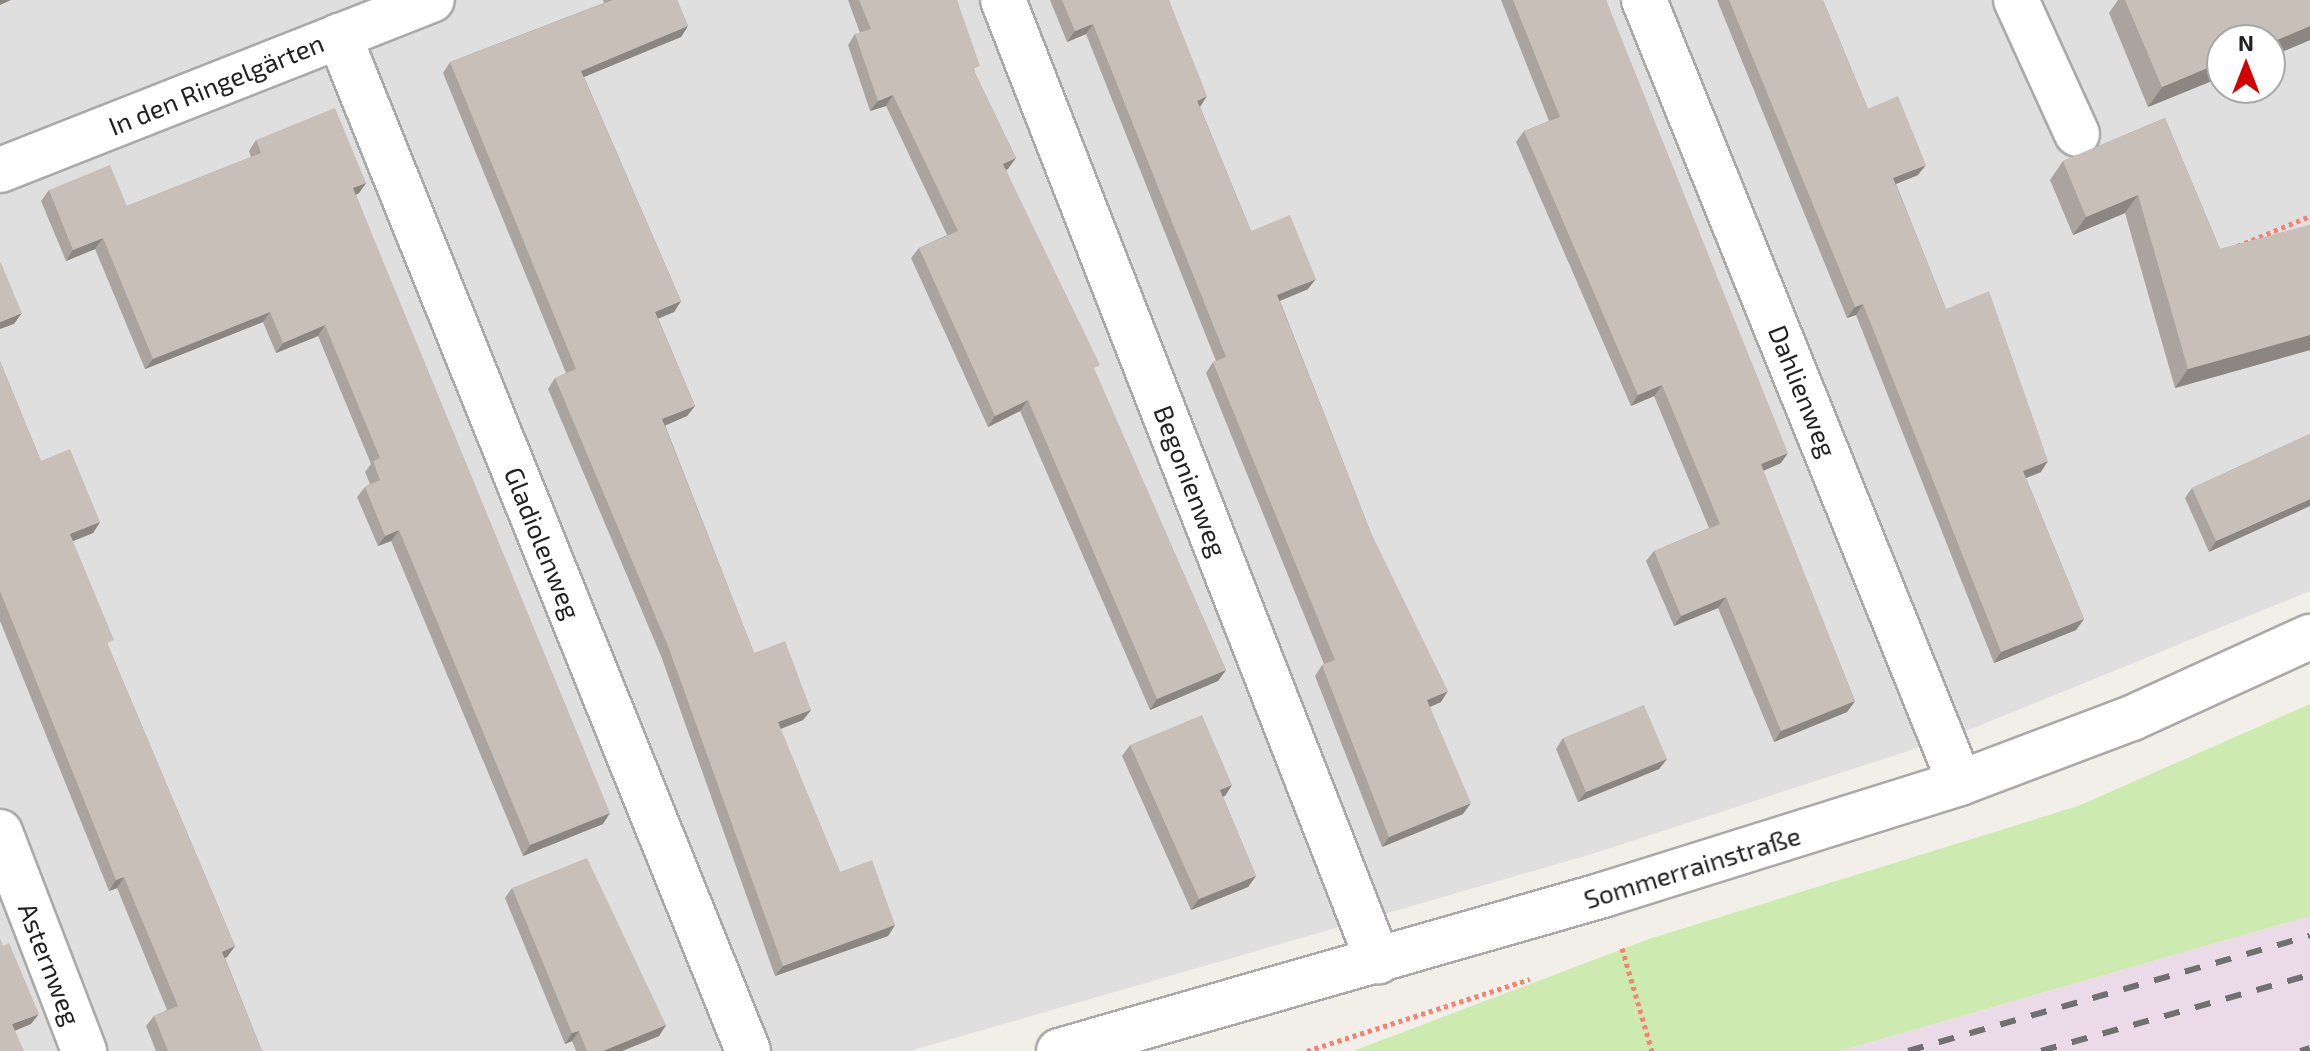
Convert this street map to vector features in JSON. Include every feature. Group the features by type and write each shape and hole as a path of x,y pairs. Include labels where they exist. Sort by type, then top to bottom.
{"street":[{"name":"In den Ringelgärten","path":"0,170 432,0"},
{"name":"Begonienweg","path":"1003,0 1378,961"},
{"name":"Dahlienweg","path":"1644,0 1960,783"},
{"path":"2016,0 2077,134"},
{"name":"Gladiolenweg","path":"339,36 748,1051"},
{"name":"Sommerrainstraße","path":"1059,1051 1378,961 1960,783 2132,718 2310,637"},
{"name":"Asternweg","path":"0,832 84,1051"}],"path":[{"path":"2224,251 2310,216"},
{"path":"1607,953 1623,949"},
{"path":"1307,1051 1547,973"},
{"path":"1635,986 1652,1051"}],"shaded area":[{"path":"0,0 2310,0 2310,591 1954,736 1592,854 910,1051 0,1051"},
{"path":"2310,916 2310,1051 1840,1051"}],"green space":[{"path":"2310,704 2310,916 1840,1051 1353,1051 1649,939 2078,806"}],"building":[{"path":"613,0 677,0 688,26 581,71 681,301 655,312 695,406 662,419 754,653 785,641 811,710 778,722 840,872 872,860 895,925 783,966 668,646 555,378 576,369 450,62"},
{"path":"859,0 957,0 980,66 973,69 1016,158 1003,164 1100,365 1094,368 1226,670 1157,699 1028,400 995,416 919,248 958,231 893,95 878,101 855,34 871,29"},
{"path":"1062,0 1169,0 1207,96 1197,101 1251,231 1290,215 1316,279 1277,295 1371,533 1448,691 1427,700 1471,803 1389,837 1322,665 1335,660 1213,362 1226,357 1093,24 1075,31"},
{"path":"1513,0 1606,0 1788,453 1761,464 1855,701 1781,731 1726,597 1681,616 1654,551 1720,524 1662,385 1638,395 1524,131 1560,117"},
{"path":"1729,0 1823,0 1868,109 1898,96 1926,165 1893,178 1946,309 1989,291 2048,461 2023,471 2084,619 2001,652 1863,304 1855,307"},
{"path":"2125,0 2310,0 2310,26 2286,36 2286,24 2206,24 2206,69 2162,87"},
{"path":"335,108 366,183 353,188 610,813 530,845 399,530 385,536 365,487 380,480 373,461 380,458 325,325 283,343 270,312 153,359 103,238 73,250 49,190 110,165 127,206 261,153 256,140"},
{"path":"2165,118 2220,249 2310,225 2310,335 2188,369 2138,195 2086,217 2063,161"},
{"path":"0,263 22,313 0,322"},
{"path":"0,361 41,461 70,449 100,522 70,534 114,640 107,643 235,946 222,952 262,1051 168,1051 154,1016 178,1006 124,877 116,880 0,591"},
{"path":"2310,434 2310,499 2216,541 2192,488"},
{"path":"1644,705 1667,759 1586,792 1563,738"},
{"path":"1202,715 1232,785 1220,790 1256,876 1199,899 1130,745"},
{"path":"587,858 666,1025 603,1051 587,1051 579,1031 572,1033 512,888"},
{"path":"0,938 3,946 9,943 39,1014 12,1024 24,1051 0,1051"}],"railway":[{"path":"1908,1051 2310,936"},
{"path":"2041,1051 2310,975"},
{"path":"2300,1051 2310,1048"}]}
